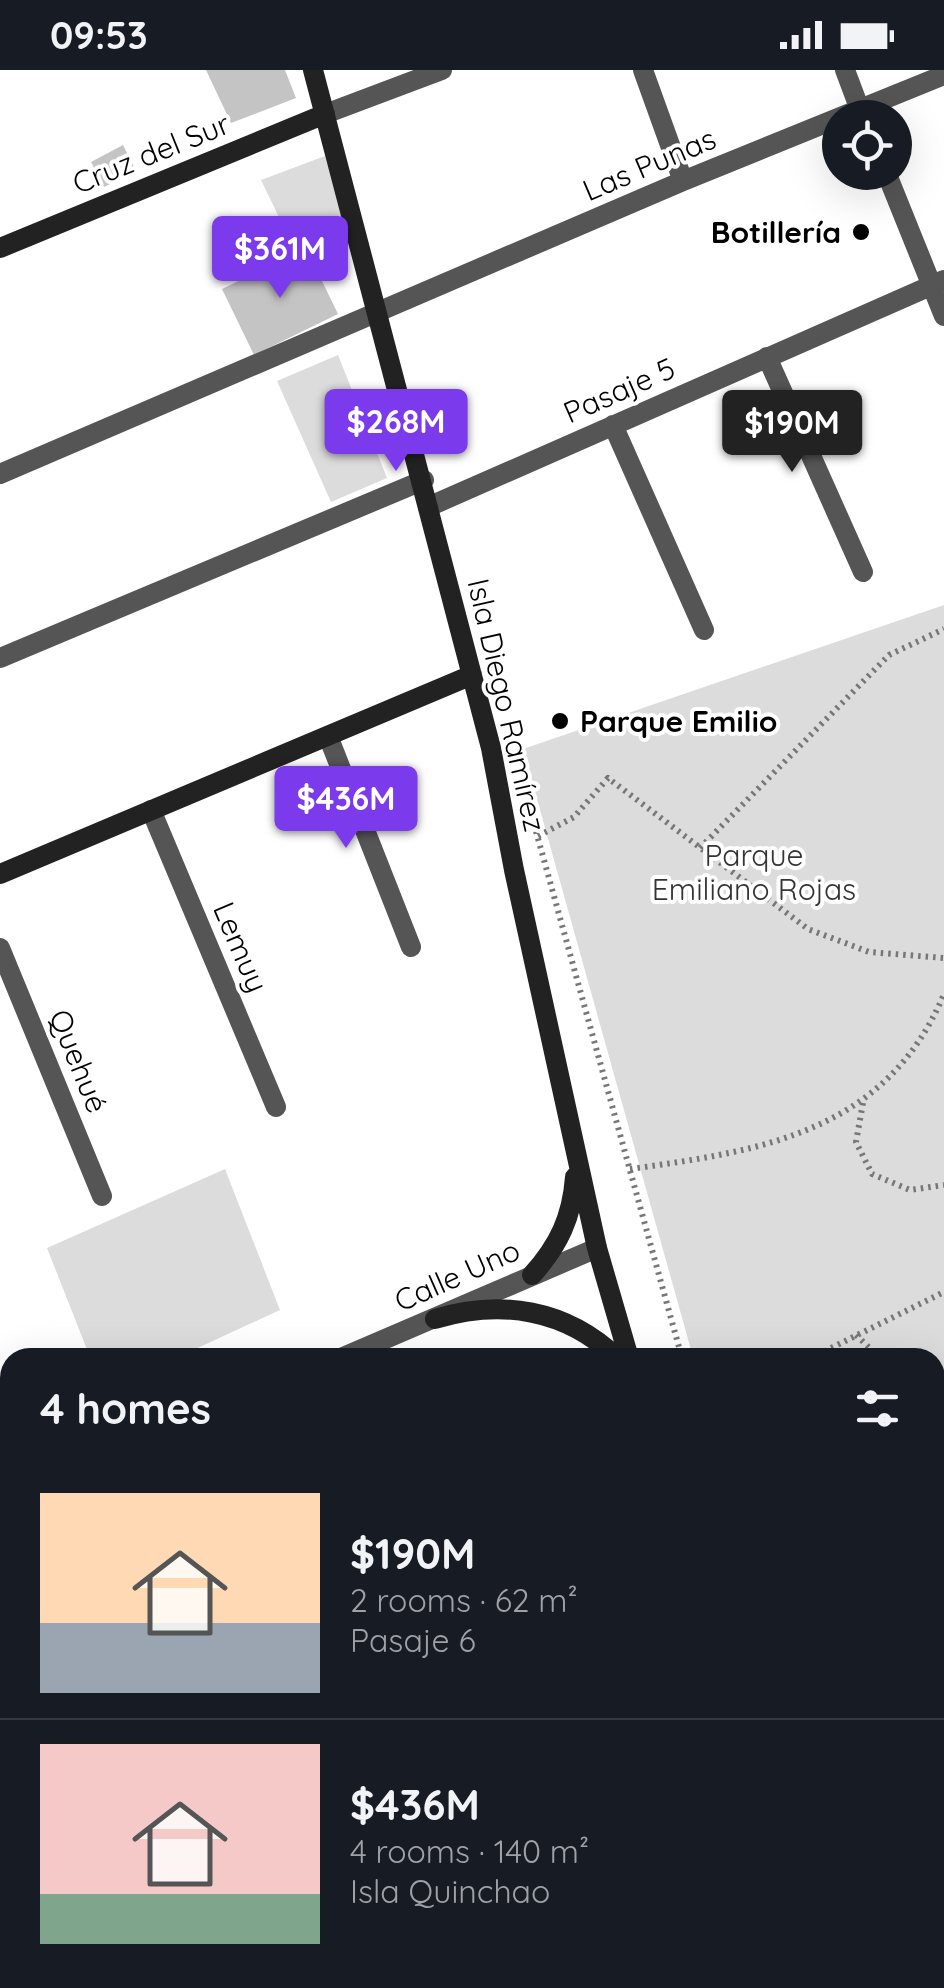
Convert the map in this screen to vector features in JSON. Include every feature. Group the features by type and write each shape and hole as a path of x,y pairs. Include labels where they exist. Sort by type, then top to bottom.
{"street":[{"name":"Isla Diego Ramírez","path":"314,70 492,748 514,870 597,1248 627,1348"},
{"path":"325,114 442,70"},
{"path":"643,70 683,182"},
{"path":"845,70 857,100"},
{"name":"Las Punas","path":"890,100 944,75"},
{"name":"Cruz del Sur","path":"0,248 325,114"},
{"name":"Las Punas","path":"0,474 683,182 822,128"},
{"path":"895,190 938,282 944,316"},
{"name":"Pasaje 5","path":"428,506 938,282"},
{"path":"766,357 863,572"},
{"path":"613,425 704,630"},
{"path":"0,658 424,480"},
{"path":"0,874 472,675"},
{"path":"328,736 411,947"},
{"name":"Lemuy","path":"151,810 276,1108"},
{"name":"Quehué","path":"0,948 102,1196"},
{"path":"532,1275 549,1256 570,1216 576,1150"},
{"name":"Calle Uno","path":"366,1348 597,1248"},
{"path":"435,1319 476,1309 532,1312 572,1325 604,1348"}],"path":[{"path":"700,848 889,655 944,629"},
{"path":"538,836 574,817 608,778 808,929 869,952 944,958"},
{"path":"533,818 679,1348"},
{"path":"630,1169 726,1156 791,1137 864,1102 904,1062 944,994"},
{"path":"864,1102 856,1142 872,1174 910,1190 944,1184"},
{"path":"831,1348 944,1292"},
{"path":"856,1335 870,1348"}],"green space":[{"path":"325,156 346,222 290,240 261,180"},
{"path":"338,355 387,478 331,502 277,381"},
{"name":"Parque Emiliano Rojas","path":"944,605 944,1348 690,1348 523,749"},
{"path":"225,1169 280,1310 198,1348 86,1348 47,1248"}],"building":[{"path":"206,70 285,70 296,98 231,123"},
{"path":"123,145 136,171 104,187 91,162"},
{"path":"306,248 338,314 254,355 222,289"}],"place":[{"name":"Botillería","path":"861,232"},
{"name":"Parque Emilio","path":"560,721"}]}
